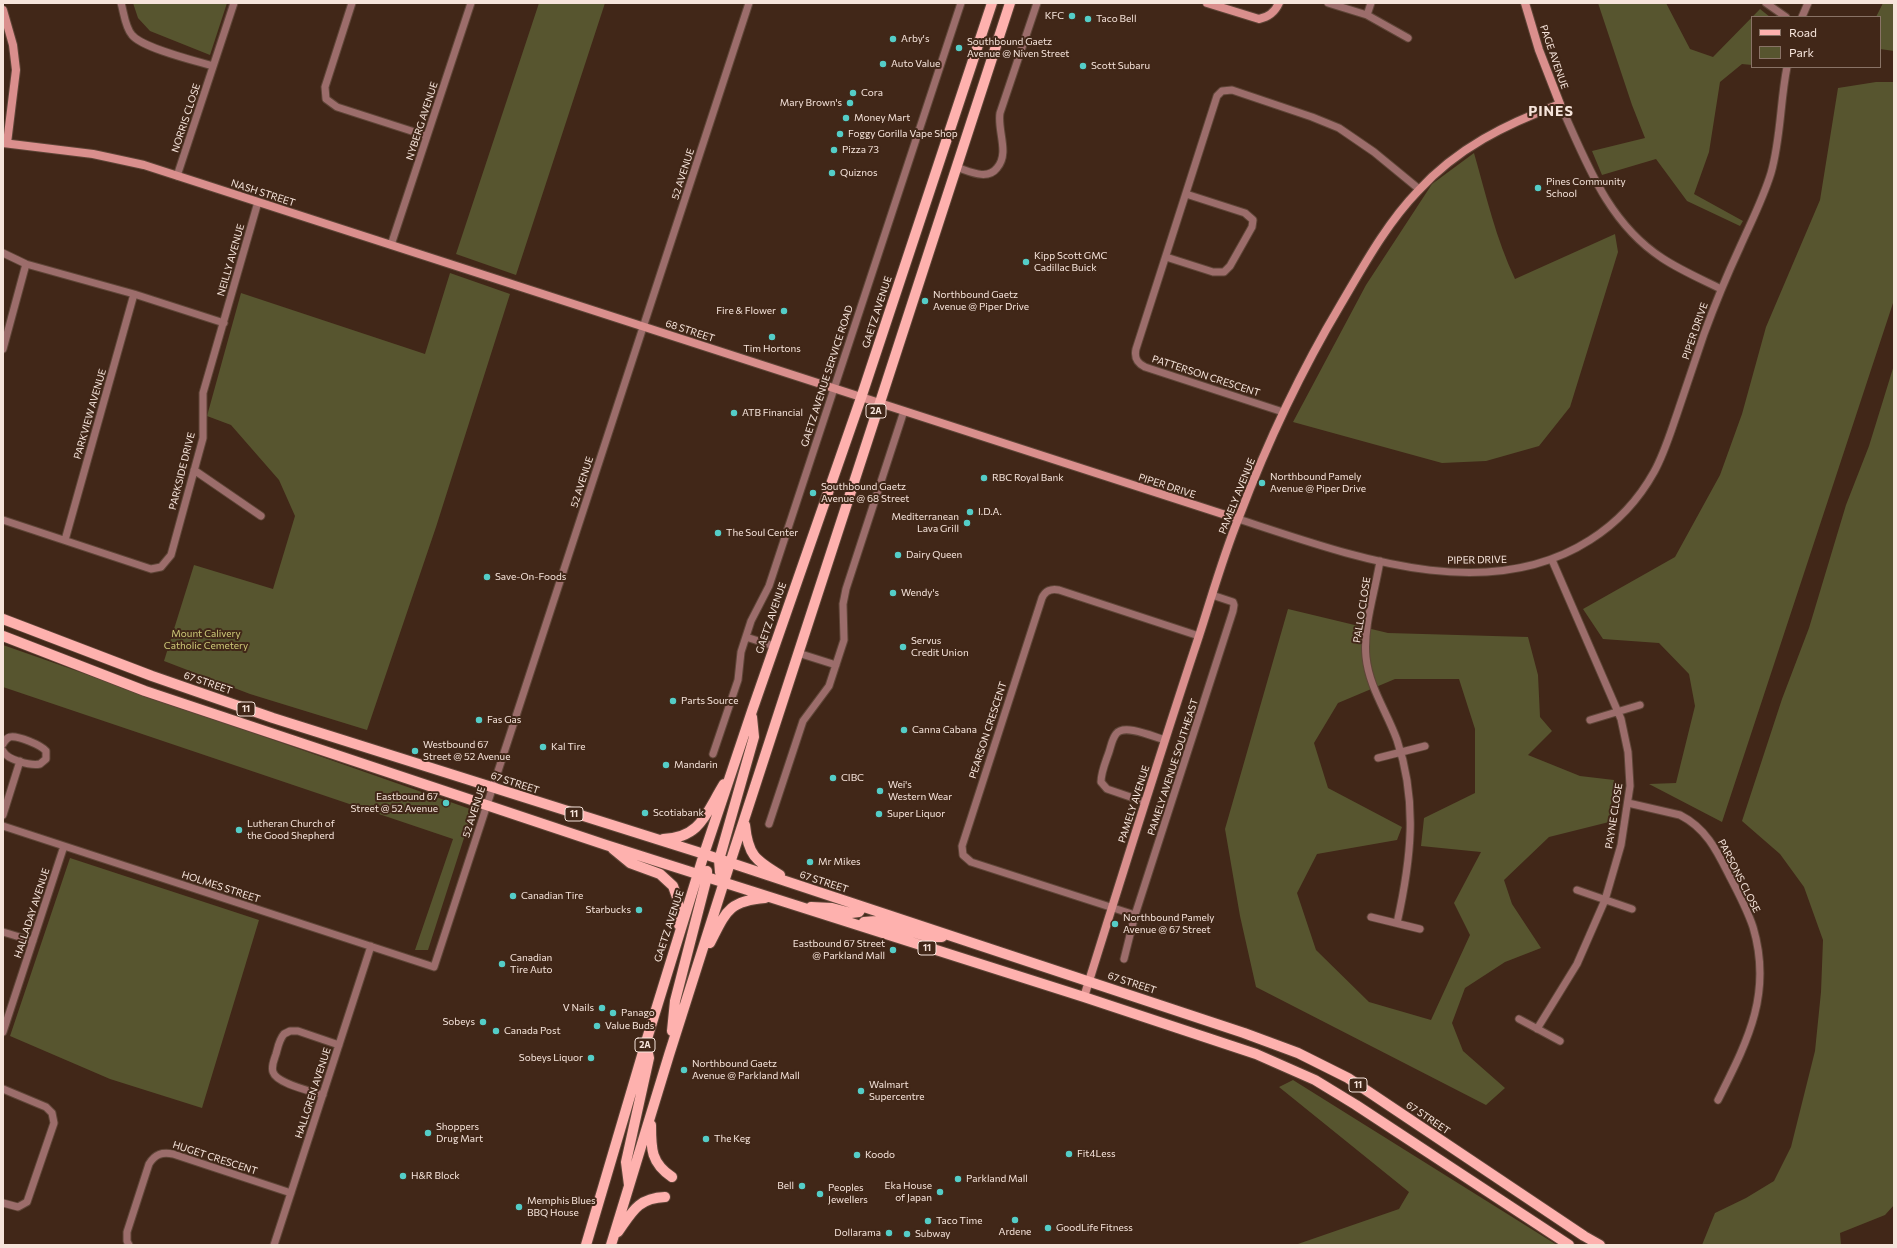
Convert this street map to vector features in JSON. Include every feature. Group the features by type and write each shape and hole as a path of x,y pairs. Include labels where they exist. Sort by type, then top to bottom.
{"main road":[{"name":"GAETZ AVENUE","path":"704,854 774,646 861,398 992,3"},
{"name":"2A","path":"612,1243 650,1115 730,863 878,403 1010,3"},
{"name":"67 STREET","path":"3,619 202,693 492,788 704,854 1088,982 1244,1032 1298,1053 1348,1078 1584,1236 1600,1245"},
{"name":"11","path":"3,636 145,691 606,845 1084,997 1256,1054 1315,1080 1391,1127 1569,1245"},
{"path":"724,882 720,872 719,860 754,736 752,711"},
{"path":"655,839 679,837 694,830 705,816 733,769"},
{"path":"744,820 747,843 756,858 794,884"},
{"path":"606,845 630,863 660,874 673,886 678,900 679,934"},
{"path":"669,1055 675,1001 703,875 704,854"},
{"name":"GAETZ AVENUE","path":"586,1245 679,934 703,875"},
{"path":"697,968 721,921 733,906 746,900 770,897"},
{"path":"802,907 826,907 854,913 859,912 862,907"},
{"path":"860,926 868,921 876,921 929,937 956,938"},
{"path":"629,1186 626,1162 649,1058 646,1042"},
{"path":"650,1115 651,1144 654,1158 663,1171 672,1177"},
{"path":"612,1243 639,1205 651,1198 665,1197"}],"street":[{"path":"121,3 129,30 136,39 148,45 213,66"},
{"name":"NORRIS CLOSE","path":"177,176 234,3"},
{"path":"352,3 325,87 326,99 337,107 427,136"},
{"name":"NYBERG AVENUE","path":"391,245 471,3"},
{"name":"52 AVENUE","path":"434,966 749,3"},
{"name":"GAETZ AVENUE SERVICE ROAD","path":"713,754 738,680 741,652 753,615 769,586 961,3"},
{"path":"956,167 977,174 988,174 995,170 1003,160 1004,153 1000,127 1000,113 1037,3"},
{"path":"1207,3 1259,19 1269,16 1279,3"},
{"path":"1328,3 1367,16 1408,38"},
{"path":"1367,16 1371,3"},
{"name":"PAGE AVENUE","path":"1525,3 1539,50 1560,104 1597,186 1622,223 1661,257 1679,268 1721,288"},
{"path":"1766,3 1785,16"},
{"path":"1802,16 1808,3"},
{"path":"3,10 13,45 16,70 5,143"},
{"name":"PIPER DRIVE","path":"861,398 1331,549 1380,561 1426,569 1483,572 1527,568 1552,560 1581,546 1608,527 1632,504 1651,476 1668,440 1721,288 1756,214 1771,172 1778,137 1787,68"},
{"name":"PATTERSON CRESCENT","path":"1283,412 1145,367 1136,360 1136,350 1217,96 1222,91 1229,90 1312,117 1339,128 1374,152 1419,189"},
{"name":"PAMELY AVENUE","path":"1084,997 1145,802 1238,519 1283,412 1330,323 1357,277 1389,228 1419,189 1460,153 1484,137 1510,123 1560,104"},
{"name":"NASH STREET","path":"5,143 105,156 144,165 513,284"},
{"path":"1166,257 1213,272 1224,272 1230,266 1252,227 1253,220 1245,213 1186,194"},
{"name":"NEILLY AVENUE","path":"224,323 258,202"},
{"path":"3,253 26,264 134,294 224,323"},
{"path":"3,349 26,264"},
{"name":"68 STREET","path":"513,284 861,398"},
{"name":"PARKVIEW AVENUE","path":"65,540 134,294"},
{"name":"PARKSIDE DRIVE","path":"3,520 151,569 161,567 171,555 203,438 203,393 224,323"},
{"path":"769,824 803,721 808,712 827,691 836,665 844,632 843,604 846,589 904,412"},
{"path":"194,470 261,516"},
{"name":"PAYNE CLOSE","path":"1537,1029 1577,964 1605,900 1619,853 1628,803 1630,775 1628,752 1618,711 1552,560"},
{"name":"PALLO CLOSE","path":"1380,561 1367,631 1366,658 1372,682 1393,730 1400,752 1410,799 1411,840 1408,870 1397,923"},
{"name":"PEARSON CRESCENT","path":"1135,915 968,860 963,855 962,846 1042,598 1046,592 1052,589 1059,590 1199,636"},
{"name":"PAMELY AVENUE SOUTHEAST","path":"1124,958 1135,915 1233,611 1234,605 1232,602 1212,595"},
{"path":"746,637 774,646"},
{"path":"798,653 836,665"},
{"path":"1590,720 1640,705"},
{"path":"1145,802 1107,789 1101,782 1102,774 1114,737 1123,730 1131,730 1165,740"},
{"path":"3,744 7,738 13,737 40,745 46,751 46,759 40,764 32,765 9,757 3,751"},
{"path":"1378,758 1424,746"},
{"path":"3,815 20,761"},
{"name":"PARSONS CLOSE","path":"1628,803 1676,814 1688,819 1701,830 1718,853 1753,927 1760,965 1758,1007 1748,1039 1718,1100"},
{"name":"HOLMES STREET","path":"3,826 434,966"},
{"name":"HALLADAY AVENUE","path":"3,1032 64,846"},
{"path":"1577,890 1632,909"},
{"path":"1371,917 1420,929"},
{"path":"3,932 33,941"},
{"name":"HALLGREN AVENUE","path":"274,1245 371,946"},
{"path":"1519,1019 1560,1042"},
{"path":"323,1095 277,1078 273,1073 272,1067 280,1041 284,1034 294,1031 339,1045"},
{"path":"3,1089 46,1107 52,1112 54,1124 27,1202 18,1206 3,1203"},
{"name":"HUGET CRESCENT","path":"129,1245 127,1240 127,1232 149,1164 155,1156 159,1154 173,1154 291,1193"}],"green space":[{"path":"133,3 227,3 210,55 150,31 138,18"},
{"path":"539,3 605,3 516,275 456,254"},
{"path":"1598,3 1666,3 1690,49 1713,57 1751,18 1751,65 1742,64 1720,82 1709,152 1694,194 1743,221 1740,226 1687,201 1656,159 1602,175 1592,151 1645,138 1632,105"},
{"path":"1883,3 1894,3 1894,51 1881,49 1881,16 1876,16"},
{"path":"1760,9 1769,16 1753,16"},
{"path":"1876,82 1894,82 1894,300 1722,822 1649,784 1676,783 1695,706 1689,674 1659,643 1603,639 1583,609 1675,557 1720,475 1742,414 1766,327 1820,200 1838,88"},
{"path":"1474,153 1497,233 1515,279 1615,234 1618,252 1570,407 1539,446 1486,461 1442,463 1293,422 1366,285 1432,184"},
{"name":"Mount Calivery Catholic Cemetery","path":"450,273 510,294 436,527 367,730 250,694 164,661 194,565 273,589 295,516 279,480 231,425 207,416 241,293 425,354"},
{"path":"1894,365 1894,1205 1885,1215 1840,1233 1841,1245 1702,1245 1715,1213 1746,1198 1774,1181 1791,1147 1815,1051 1821,992 1823,940 1804,887 1780,854 1742,821 1782,699 1809,628 1846,505 1869,446"},
{"path":"1288,609 1388,633 1528,637 1538,675 1540,717 1552,731 1528,755 1580,776 1614,780 1609,822 1549,837 1504,880 1512,904 1541,948 1505,962 1465,988 1452,1023 1463,1051 1505,1088 1486,1105 1256,987 1240,916 1225,829","holes":["1395,679 1459,679 1475,729 1475,793 1424,818 1421,846 1481,852 1454,903 1470,935 1431,1020 1369,1002 1316,950 1297,893 1317,854 1397,840 1402,827 1328,788 1314,743 1338,703"]},
{"path":"3,645 473,810 428,950 415,950 453,839 3,687"},
{"path":"70,858 259,920 202,1108 110,1079 10,1036"},
{"path":"1293,1080 1557,1245 1295,1245 1399,1209 1409,1192 1279,1087"}],"place":[{"name":"KFC","path":"1072,16"},
{"name":"Taco Bell","path":"1088,19"},
{"name":"Arby's","path":"893,39"},
{"name":"Southbound Gaetz Avenue @ Niven Street","path":"959,48"},
{"name":"Auto Value","path":"883,64"},
{"name":"Scott Subaru","path":"1083,66"},
{"name":"Cora","path":"853,93"},
{"name":"Mary Brown's","path":"850,103"},
{"name":"Money Mart","path":"846,118"},
{"name":"Foggy Gorilla Vape Shop","path":"840,134"},
{"name":"Pizza 73","path":"834,150"},
{"name":"Quiznos","path":"832,173"},
{"name":"Pines Community School","path":"1538,188"},
{"name":"Kipp Scott GMC Cadillac Buick","path":"1026,262"},
{"name":"Northbound Gaetz Avenue @ Piper Drive","path":"925,301"},
{"name":"Fire & Flower","path":"784,311"},
{"name":"Tim Hortons","path":"772,337"},
{"name":"ATB Financial","path":"734,413"},
{"name":"RBC Royal Bank","path":"984,478"},
{"name":"Northbound Pamely Avenue @ Piper Drive","path":"1262,483"},
{"name":"Southbound Gaetz Avenue @ 68 Street","path":"813,493"},
{"name":"I.D.A.","path":"970,512"},
{"name":"Mediterranean Lava Grill","path":"967,523"},
{"name":"The Soul Center","path":"718,533"},
{"name":"Dairy Queen","path":"898,555"},
{"name":"Save-On-Foods","path":"487,577"},
{"name":"Wendy's","path":"893,593"},
{"name":"Servus Credit Union","path":"903,647"},
{"name":"Parts Source","path":"673,701"},
{"name":"Fas Gas","path":"479,720"},
{"name":"Canna Cabana","path":"904,730"},
{"name":"Kal Tire","path":"543,747"},
{"name":"Westbound 67 Street @ 52 Avenue","path":"415,751"},
{"name":"Mandarin","path":"666,765"},
{"name":"CIBC","path":"833,778"},
{"name":"Wei's Western Wear","path":"880,791"},
{"name":"Eastbound 67 Street @ 52 Avenue","path":"446,803"},
{"name":"Scotiabank","path":"645,813"},
{"name":"Super Liquor","path":"879,814"},
{"name":"Lutheran Church of the Good Shepherd","path":"239,830"},
{"name":"Mr Mikes","path":"810,862"},
{"name":"Canadian Tire","path":"513,896"},
{"name":"Starbucks","path":"639,910"},
{"name":"Northbound Pamely Avenue @ 67 Street","path":"1115,924"},
{"name":"Eastbound 67 Street @ Parkland Mall","path":"893,950"},
{"name":"Canadian Tire Auto","path":"502,964"},
{"name":"V Nails","path":"602,1008"},
{"name":"Panago","path":"613,1013"},
{"name":"Sobeys","path":"483,1022"},
{"name":"Value Buds","path":"597,1026"},
{"name":"Canada Post","path":"496,1031"},
{"name":"Sobeys Liquor","path":"591,1058"},
{"name":"Northbound Gaetz Avenue @ Parkland Mall","path":"684,1070"},
{"name":"Walmart Supercentre","path":"861,1091"},
{"name":"Shoppers Drug Mart","path":"428,1133"},
{"name":"The Keg","path":"706,1139"},
{"name":"Fit4Less","path":"1069,1154"},
{"name":"Koodo","path":"857,1155"},
{"name":"H&R Block","path":"403,1176"},
{"name":"Parkland Mall","path":"958,1179"},
{"name":"Bell","path":"802,1186"},
{"name":"Eka House of Japan","path":"940,1192"},
{"name":"Peoples Jewellers","path":"820,1194"},
{"name":"Memphis Blues BBQ House","path":"519,1207"},
{"name":"Ardene","path":"1015,1220"},
{"name":"Taco Time","path":"928,1221"},
{"name":"GoodLife Fitness","path":"1048,1228"},
{"name":"Dollarama","path":"889,1233"},
{"name":"Subway","path":"907,1234"}],"district":[{"name":"PINES","path":"1551,111"}]}
